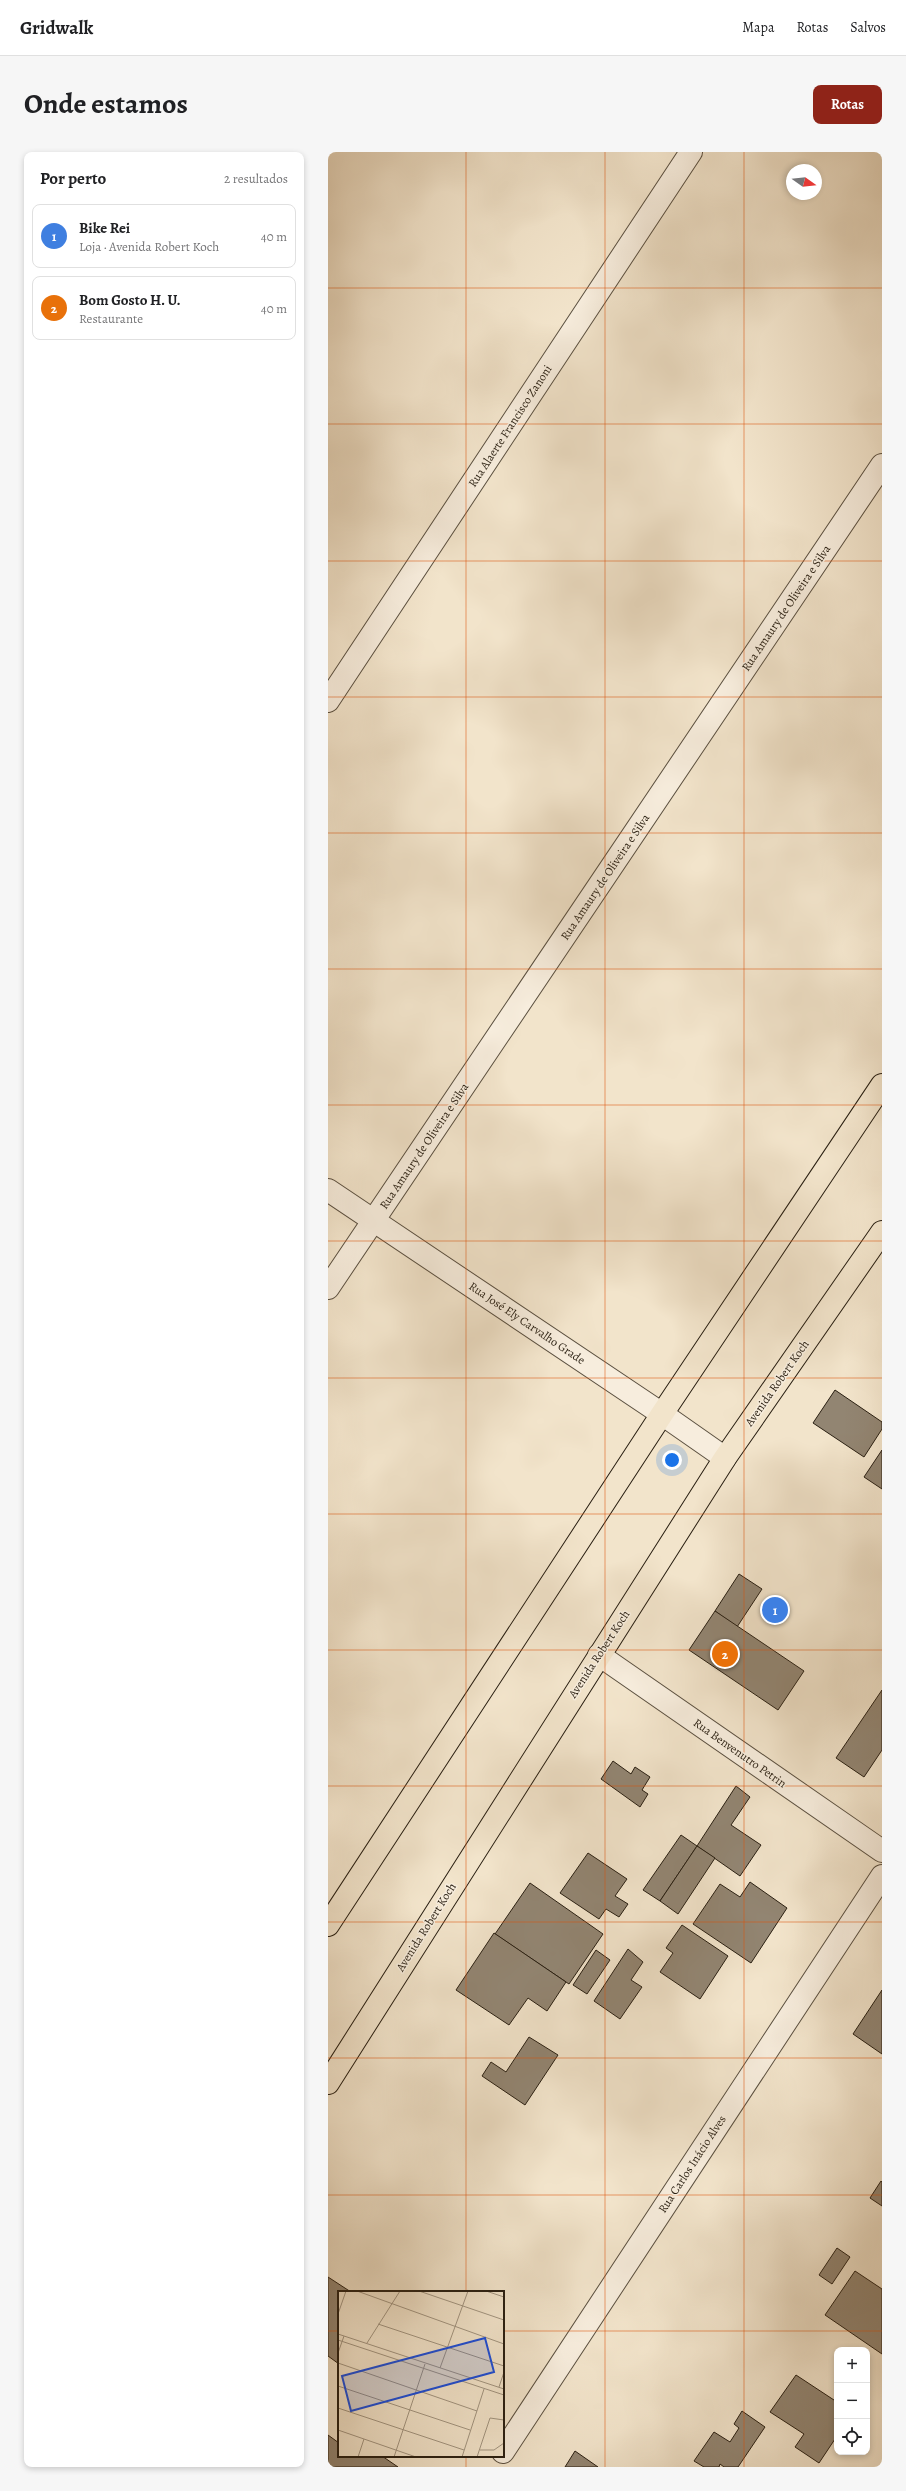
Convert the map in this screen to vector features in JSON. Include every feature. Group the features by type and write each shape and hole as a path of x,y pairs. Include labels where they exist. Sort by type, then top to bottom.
{"main road":[{"path":"328,1925 662,1414 882,1085"},
{"name":"Avenida Robert Koch","path":"328,2083 598,1655 725,1458 882,1232"}],"street":[{"name":"Rua Alaerte Francisco Zanoni","path":"328,701 691,152"},
{"name":"Rua Amaury de Oliveira e Silva","path":"328,1288 882,465"},
{"name":"Rua José Ely Carvalho Grade","path":"328,1190 662,1414 725,1458"},
{"name":"Rua Benvenutro Petrin","path":"598,1655 882,1851"},
{"name":"Rua Carlos Inácio Alves","path":"504,2450 882,1876"},
{"path":"493,2467 499,2457"}],"building":[{"path":"835,1390 882,1422 882,1429 864,1457 813,1423"},
{"path":"882,1450 882,1489 864,1477"},
{"path":"739,1574 762,1589 737,1627 715,1611"},
{"path":"715,1611 804,1671 778,1710 689,1650"},
{"path":"882,1690 882,1750 864,1777 836,1758"},
{"path":"613,1761 631,1774 635,1767 650,1777 642,1790 648,1794 640,1807 601,1779"},
{"path":"736,1786 750,1797 731,1825 761,1845 740,1876 697,1846"},
{"path":"681,1835 697,1846 660,1901 643,1890"},
{"path":"697,1846 715,1858 678,1914 660,1901"},
{"path":"588,1853 627,1879 615,1896 628,1904 619,1917 606,1909 599,1919 560,1893"},
{"path":"750,1882 787,1908 751,1963 693,1924 720,1884 740,1897"},
{"path":"530,1883 603,1934 569,1984 495,1934"},
{"path":"682,1925 728,1956 700,1999 660,1972 673,1953 666,1948"},
{"path":"494,1933 566,1982 547,2011 528,1998 509,2025 456,1990"},
{"path":"628,1949 643,1962 631,1980 642,1987 620,2019 594,2001"},
{"path":"596,1950 610,1960 587,1994 573,1985"},
{"path":"882,1990 882,2054 853,2034"},
{"path":"529,2037 558,2055 525,2105 482,2076 491,2062 506,2072"},
{"path":"881,2181 882,2182 882,2206 870,2198"},
{"path":"837,2248 850,2257 832,2284 819,2275"},
{"path":"855,2271 882,2289 882,2354 825,2315"},
{"path":"328,2277 349,2291 338,2291 338,2363 328,2356"},
{"path":"796,2375 834,2400 834,2440 819,2463 795,2447 804,2434 770,2412"},
{"path":"742,2411 765,2427 738,2467 724,2467 720,2464 719,2467 704,2467 694,2461 714,2432 730,2442 739,2428 734,2424"},
{"path":"328,2435 338,2442 338,2457 383,2457 398,2467 328,2467"},
{"path":"575,2451 598,2467 565,2467"}],"place":[{"name":"Bike Rei","path":"775,1610"},
{"name":"Bom Gosto H. U.","path":"725,1654"}]}
